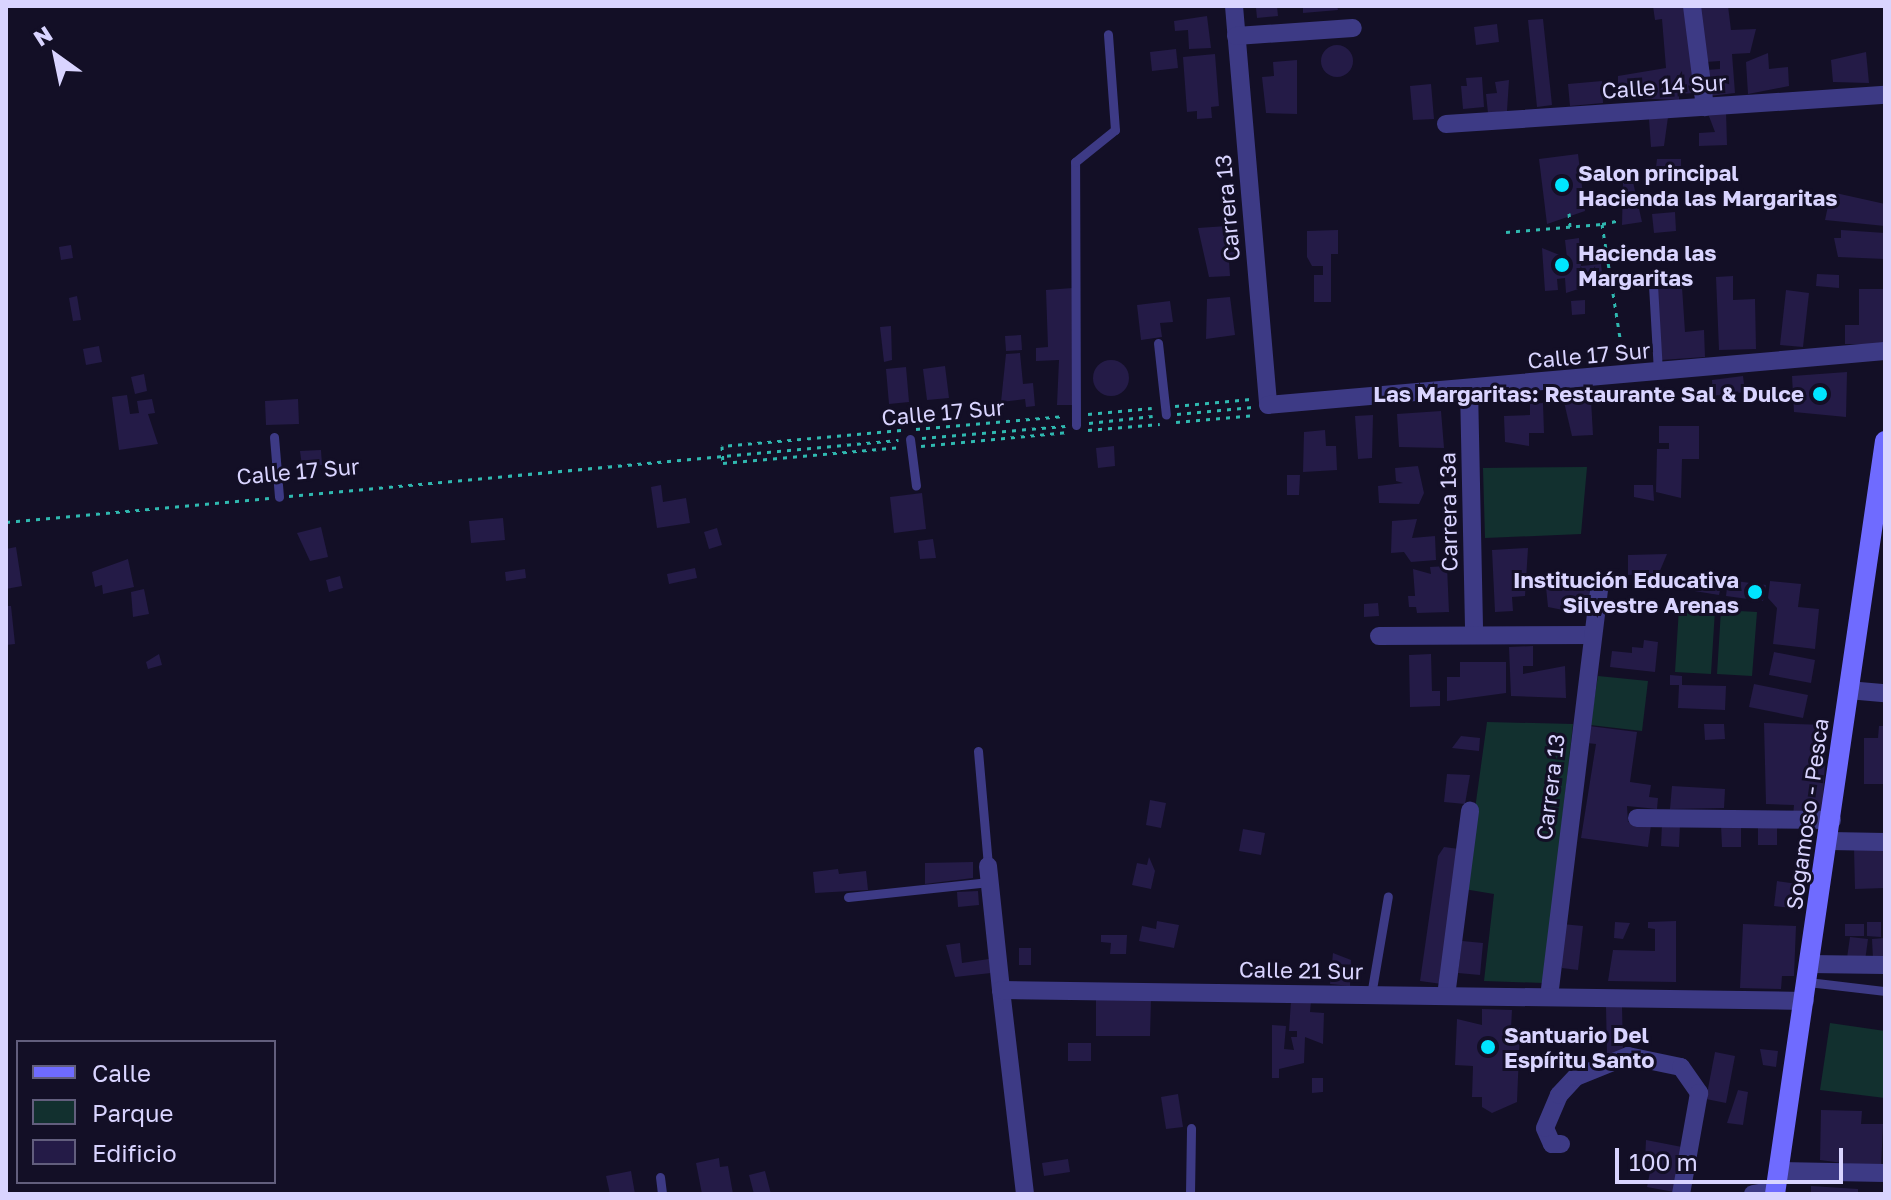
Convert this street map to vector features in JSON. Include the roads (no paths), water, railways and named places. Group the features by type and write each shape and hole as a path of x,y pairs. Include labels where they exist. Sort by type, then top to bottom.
{"main road":[{"name":"Sogamoso - Pesca","path":"1777,1185 1831,831 1848,690 1880,508 1885,441"}],"street":[{"name":"Carrera 13","path":"1234,6 1268,405"},
{"path":"1692,6 1705,107"},
{"path":"1236,36 1353,28"},
{"name":"Calle 14 Sur","path":"1446,124 1885,95"},
{"name":"Calle 17 Sur","path":"1268,405 1885,351"},
{"name":"Carrera 13a","path":"1469,388 1474,635"},
{"name":"Carrera 13","path":"1549,997 1600,583"},
{"path":"1379,636 1593,635"},
{"path":"1848,690 1885,693"},
{"path":"1446,996 1470,811"},
{"path":"1637,818 1831,831 1885,842"},
{"path":"989,874 1025,1194"},
{"name":"Calle 21 Sur","path":"1001,990 1549,997 1808,982 1885,965"},
{"path":"1561,1144 1552,1144 1545,1128 1559,1095 1576,1077 1628,1056 1681,1067 1699,1093 1681,1194"},
{"path":"1753,1194 1777,1185 1885,1173"}],"lane":[{"path":"1076,425 1075,162 1115,130 1108,34"},
{"path":"1653,285 1658,373"},
{"path":"1158,343 1166,415"},
{"path":"274,437 279,497"},
{"path":"910,439 916,486"},
{"path":"848,897 989,874 978,751"},
{"path":"1371,995 1388,896"},
{"path":"1808,982 1885,991"},
{"path":"1190,1194 1191,1128"},
{"path":"660,1177 662,1194"}],"place":[{"name":"Salon principal Hacienda las Margaritas","path":"1562,185"},
{"name":"Hacienda las Margaritas","path":"1562,265"},
{"name":"Las Margaritas: Restaurante Sal & Dulce","path":"1820,394"},
{"name":"Institución Educativa Silvestre Arenas","path":"1755,592"},
{"name":"Santuario Del Espíritu Santo","path":"1488,1047"}]}
